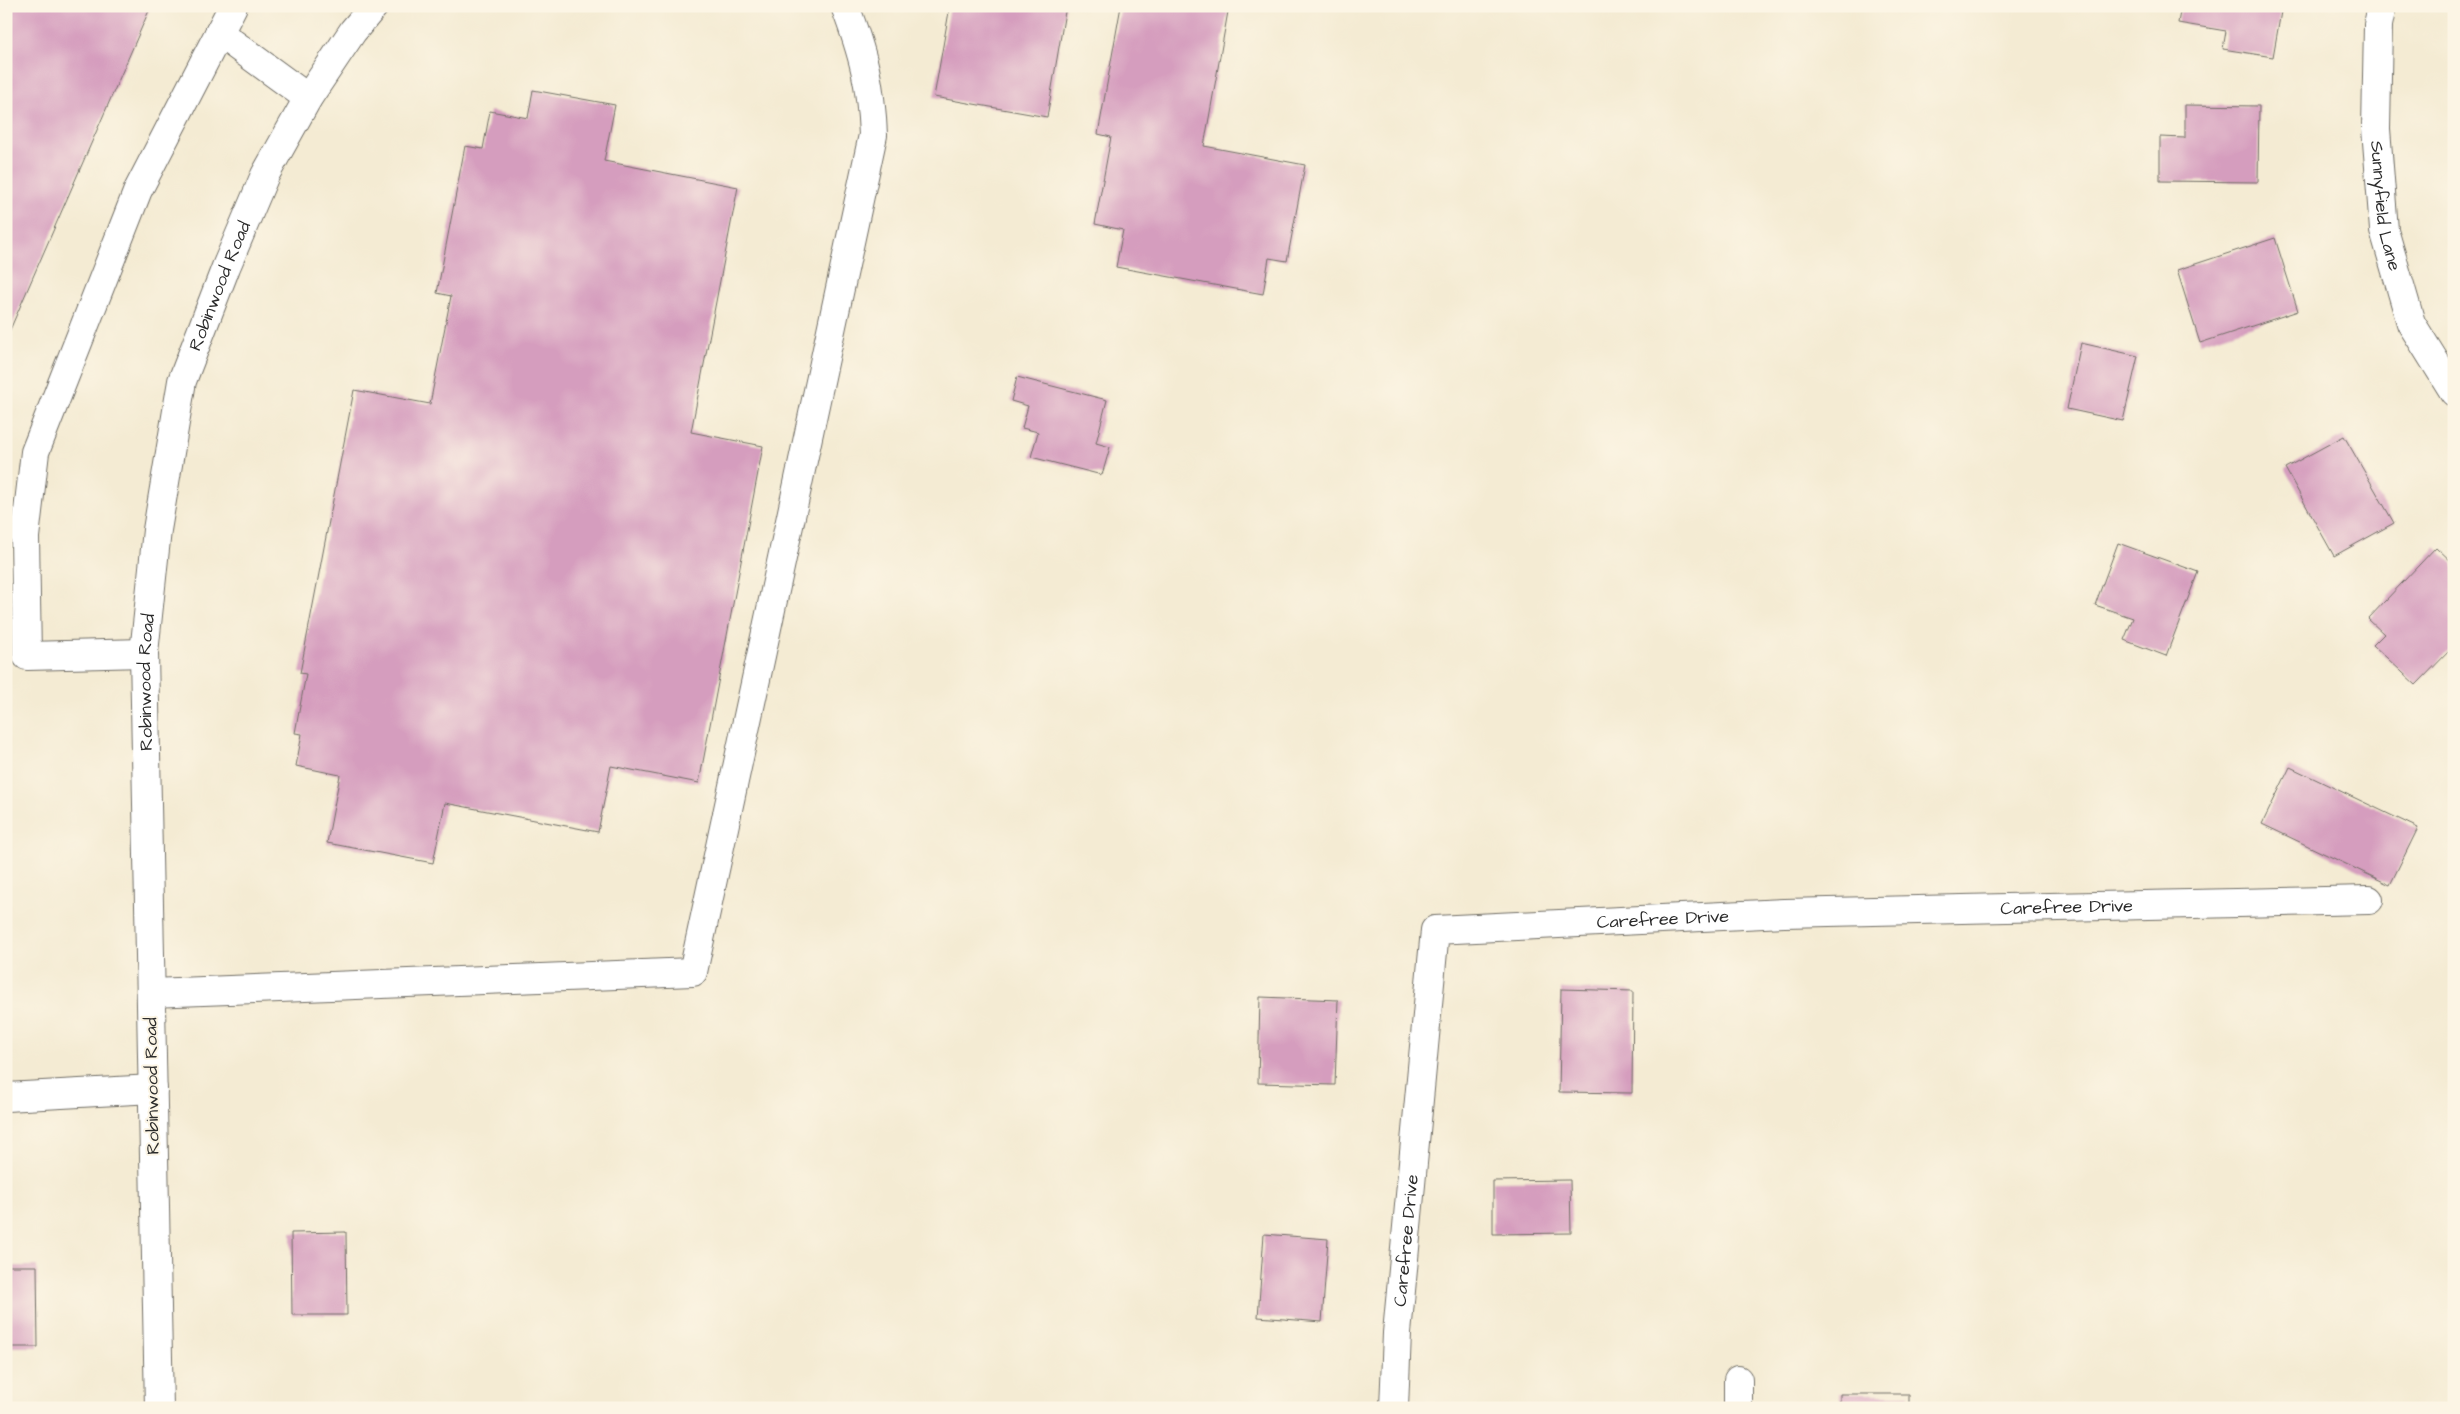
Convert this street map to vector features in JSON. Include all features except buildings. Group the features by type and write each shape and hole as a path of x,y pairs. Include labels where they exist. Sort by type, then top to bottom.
{"street":[{"path":"144,652 26,656 25,537 36,452 138,190 233,6"},
{"name":"Robinwood Road","path":"159,1408 144,652 157,530 182,382 226,267 265,175 308,98 353,32 374,6"},
{"path":"151,993 694,972 873,135 871,95 864,61 845,6"},
{"name":"Sunnyfield Lane","path":"2382,6 2378,25 2376,129 2384,230 2411,323 2454,392"},
{"path":"219,33 308,98"},
{"name":"Carefree Drive","path":"1394,1408 1398,1333 1435,930 1784,913 2369,900"},
{"path":"6,1096 152,1089"},
{"path":"1738,1380 1738,1408"}]}
